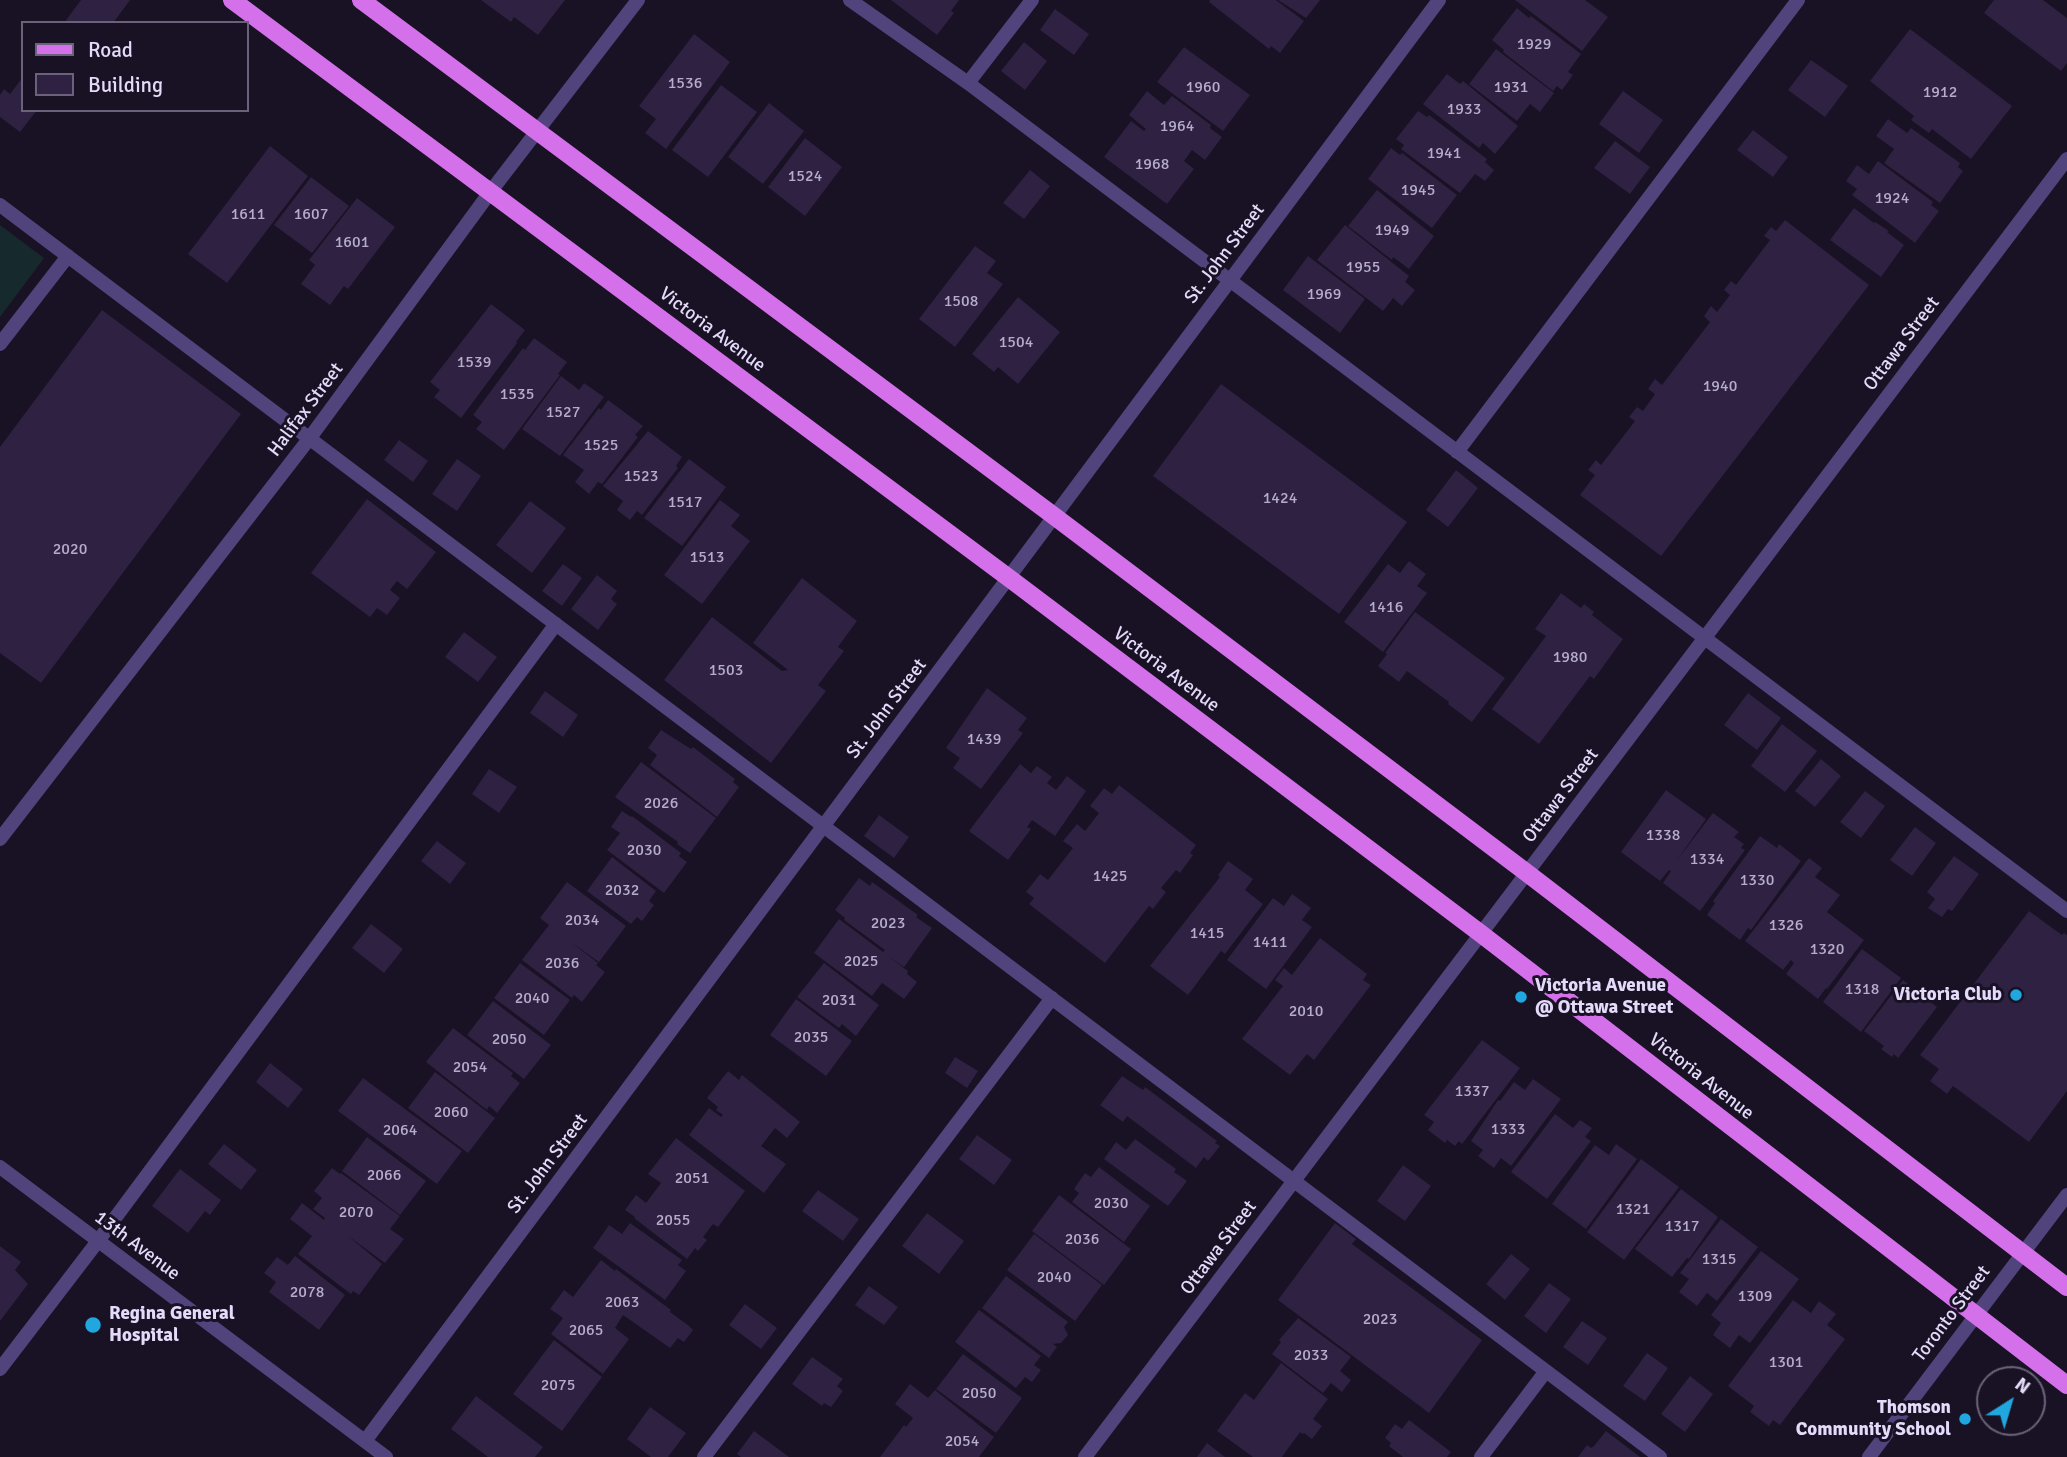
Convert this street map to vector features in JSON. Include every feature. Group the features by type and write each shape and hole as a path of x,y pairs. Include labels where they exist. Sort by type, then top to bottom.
{"main road":[{"name":"Victoria Avenue","path":"232,0 1009,578 1480,933 2067,1385"},
{"path":"361,0 1054,516 1527,873 2067,1287"}],"street":[{"name":"Halifax Street","path":"0,839 309,439 491,191 638,0"},
{"path":"850,0 968,83 2067,912"},
{"path":"968,83 1032,0"},
{"name":"St. John Street","path":"365,1441 1439,0"},
{"path":"1457,452 1798,0"},
{"name":"Ottawa Street","path":"1085,1457 2067,159"},
{"path":"0,205 1660,1457"},
{"path":"0,344 68,256"},
{"path":"0,1369 556,624"},
{"path":"704,1457 1052,998"},
{"name":"13th Avenue","path":"0,1167 386,1457"},
{"name":"Toronto Street","path":"1869,1457 2067,1195"},
{"path":"1482,1457 1546,1371"}],"green space":[{"path":"0,225 44,258 0,317"}],"building":[{"path":"81,0 130,0 114,21 65,21"},
{"path":"481,0 565,0 538,35 514,17 511,22"},
{"path":"891,0 959,0 951,11 954,13 937,35"},
{"path":"1276,0 1304,21 1280,53 1271,46 1269,49 1209,2"},
{"path":"1278,0 1320,0 1306,18"},
{"path":"1515,0 1585,0 1608,17 1582,51"},
{"path":"1994,0 2043,0 2067,18 2067,63 2061,71 1984,13"},
{"path":"1517,8 1581,54 1568,72 1573,75 1562,90 1557,86 1553,91 1503,52 1492,40"},
{"path":"1055,9 1089,34 1074,55 1040,30"},
{"path":"1910,29 2012,106 1971,159 1932,129 1929,133 1911,120 1914,116 1870,81"},
{"path":"694,34 730,62 666,149 645,133 656,119 639,106"},
{"path":"1024,42 1047,61 1025,90 1001,71"},
{"path":"1184,47 1250,95 1223,131 1157,82"},
{"path":"1496,49 1554,93 1540,112 1530,104 1517,121 1469,84"},
{"path":"1811,60 1848,86 1825,117 1788,90"},
{"path":"1447,74 1460,84 1463,81 1518,126 1495,154 1483,143 1479,148 1423,104"},
{"path":"21,80 21,112 35,112 20,132 0,117 0,95 4,89 10,94"},
{"path":"721,85 757,112 708,177 672,150"},
{"path":"1147,91 1164,105 1172,96 1211,125 1210,128 1222,137 1205,160 1192,150 1184,161 1194,169 1167,204 1104,157 1131,121 1144,131 1146,129 1129,115"},
{"path":"1623,91 1663,120 1639,153 1599,124"},
{"path":"769,103 804,131 763,184 728,157"},
{"path":"1418,111 1427,117 1429,115 1487,159 1485,162 1494,170 1485,181 1475,174 1460,193 1401,149 1404,145 1396,139"},
{"path":"1888,119 1907,133 1911,128 1960,163 1958,167 1963,171 1940,203 1884,163 1894,149 1876,136"},
{"path":"1753,130 1788,157 1773,177 1737,150"},
{"path":"805,138 842,167 805,216 768,187"},
{"path":"1615,141 1650,167 1630,194 1594,168"},
{"path":"270,146 308,176 227,283 188,254"},
{"path":"1391,148 1400,155 1402,153 1457,195 1432,228 1368,179"},
{"path":"1878,161 1933,202 1931,205 1939,211 1915,243 1852,195 1857,189 1846,181 1857,165 1869,174"},
{"path":"1030,170 1050,186 1024,219 1003,203"},
{"path":"311,177 349,206 312,253 274,225"},
{"path":"1377,190 1434,236 1409,269 1393,257 1392,260 1348,226"},
{"path":"357,198 395,227 348,289 344,286 330,305 301,284 315,265 309,260"},
{"path":"1854,208 1889,231 1887,232 1904,245 1881,277 1830,240"},
{"path":"1785,220 1869,285 1661,556 1580,495 1595,475 1588,470 1596,460 1601,465 1635,421 1629,417 1637,407 1643,411 1655,394 1648,389 1655,379 1662,385 1710,322 1704,316 1711,306 1717,312 1730,295 1724,290 1731,281 1736,285 1770,240 1764,236 1771,227 1776,231"},
{"path":"1345,225 1409,276 1405,282 1415,290 1402,306 1393,298 1383,311 1317,260"},
{"path":"975,246 996,261 987,273 1003,284 955,347 919,319"},
{"path":"1308,256 1365,299 1340,333 1283,290"},
{"path":"1018,297 1060,332 1018,384 998,367 994,372 972,354"},
{"path":"491,304 525,330 461,418 434,397 440,390 430,382"},
{"path":"102,310 241,414 41,683 0,653 0,447"},
{"path":"534,338 567,362 504,450 476,429 482,422 473,415 523,348 525,350"},
{"path":"561,376 579,390 584,383 604,397 560,456 522,429"},
{"path":"1221,384 1407,522 1339,614 1153,476"},
{"path":"608,400 643,426 635,435 638,437 602,484 598,482 589,494 575,482 584,470 563,455"},
{"path":"648,431 682,457 676,466 678,468 642,515 637,511 630,520 617,510 623,501 603,486"},
{"path":"399,440 428,461 413,482 384,460"},
{"path":"457,459 481,476 457,511 432,494"},
{"path":"689,459 726,487 682,546 644,518"},
{"path":"1456,470 1478,488 1448,527 1426,510"},
{"path":"367,499 436,552 407,589 397,581 390,590 400,598 387,615 377,608 370,617 311,573"},
{"path":"720,500 740,515 731,526 750,541 702,604 664,575"},
{"path":"530,501 566,528 532,573 496,545"},
{"path":"1409,561 1426,574 1417,586 1427,593 1383,652 1344,622 1388,564 1400,573"},
{"path":"563,564 582,578 562,606 542,591"},
{"path":"597,575 617,591 611,599 617,604 598,630 571,609"},
{"path":"802,578 857,621 838,647 844,651 818,685 826,691 771,763 664,680 712,617 782,671 788,670 753,643"},
{"path":"1561,593 1581,608 1584,604 1594,612 1592,615 1623,639 1594,679 1590,676 1539,744 1492,709 1546,636 1535,629"},
{"path":"1415,612 1505,678 1472,722 1407,671 1399,682 1378,666"},
{"path":"464,632 497,657 478,682 445,657"},
{"path":"987,688 1027,718 1018,730 1023,733 981,789 953,768 960,758 946,748"},
{"path":"545,691 578,715 563,737 530,713"},
{"path":"1748,693 1781,718 1757,750 1724,725"},
{"path":"1782,724 1817,751 1785,792 1751,766"},
{"path":"661,730 691,749 693,747 735,779 733,782 739,787 717,817 650,765 657,755 648,748"},
{"path":"1821,759 1841,776 1815,807 1795,791"},
{"path":"641,762 716,818 690,853 615,797"},
{"path":"1020,764 1031,773 1037,766 1052,777 1047,783 1056,790 1067,776 1086,791 1055,836 1032,820 1027,827 1031,829 1008,860 969,831"},
{"path":"489,769 517,787 499,813 472,794"},
{"path":"1119,785 1196,845 1190,853 1193,855 1180,873 1176,870 1161,888 1166,892 1153,909 1149,906 1105,963 1029,904 1034,898 1026,892 1040,874 1048,880 1073,848 1063,841 1077,824 1085,831 1099,813 1090,806 1104,788 1112,794"},
{"path":"1666,790 1706,819 1677,860 1713,813 1739,832 1734,837 1744,844 1741,848 1745,850 1700,911 1663,883 1671,871 1660,881 1621,852"},
{"path":"1865,791 1885,806 1861,838 1840,822"},
{"path":"622,811 681,853 679,856 687,862 664,893 607,850 620,833 611,827"},
{"path":"879,815 909,837 894,858 864,836"},
{"path":"1915,827 1936,843 1912,876 1890,860"},
{"path":"1760,836 1777,848 1779,844 1801,861 1751,930 1748,928 1740,940 1707,915 1715,903 1713,901"},
{"path":"437,841 466,863 450,884 421,861"},
{"path":"1954,856 1979,874 1952,911 1948,909 1942,917 1928,908 1935,899 1927,892"},
{"path":"612,857 656,891 649,901 654,905 642,921 637,917 631,924 587,891"},
{"path":"1809,858 1822,868 1815,877 1840,895 1827,912 1864,940 1818,999 1786,974 1794,963 1791,960 1783,970 1745,941"},
{"path":"1228,861 1253,879 1245,890 1263,904 1225,954 1221,951 1188,995 1150,966 1220,877 1218,875"},
{"path":"859,878 870,886 872,882 932,928 904,967 888,956 908,971 907,974 917,982 904,999 882,983 872,996 814,953 839,919 883,952 885,950 844,920 835,910"},
{"path":"567,882 626,926 599,962 571,942 598,963 596,965 605,972 582,1002 574,995 572,998 522,960 549,925 540,918"},
{"path":"1292,894 1311,908 1302,920 1312,927 1266,989 1227,960 1273,898 1284,906"},
{"name":"Victoria Club","path":"2029,911 2062,935 2067,935 2067,1091 2029,1142 1953,1086 1947,1094 1930,1081 1939,1069 1920,1055"},
{"path":"371,924 403,949 384,973 352,948"},
{"path":"1320,938 1367,974 1363,980 1371,985 1314,1060 1307,1054 1290,1075 1242,1039 1283,986 1275,980 1284,968 1292,975"},
{"path":"1862,949 1901,978 1861,1032 1823,1002"},
{"path":"520,963 570,1000 544,1035 494,998"},
{"path":"824,963 879,1005 856,1036 842,1024 839,1028 797,997"},
{"path":"1903,980 1937,1007 1898,1058 1881,1049 1884,1046 1864,1031"},
{"path":"796,999 852,1041 826,1076 770,1035"},
{"path":"493,1001 551,1045 524,1079 467,1035"},
{"path":"453,1028 513,1073 511,1076 520,1083 497,1113 489,1106 487,1110 426,1062"},
{"path":"1482,1040 1520,1068 1462,1144 1459,1141 1455,1146 1447,1140 1445,1143 1428,1130 1434,1122 1424,1115"},
{"path":"955,1057 978,1071 967,1088 945,1073"},
{"path":"270,1063 303,1089 288,1108 256,1082"},
{"path":"728,1071 739,1080 742,1075 800,1122 787,1138 775,1128 761,1146 786,1164 764,1193 689,1135 709,1108 721,1117 723,1115 707,1098"},
{"path":"435,1072 495,1118 468,1153 408,1108"},
{"path":"1122,1076 1143,1090 1145,1087 1217,1141 1215,1143 1220,1146 1208,1161 1204,1157 1196,1168 1127,1116 1123,1122 1100,1105"},
{"path":"363,1078 462,1151 437,1184 338,1111"},
{"path":"1533,1079 1561,1099 1511,1166 1501,1158 1494,1168 1478,1156 1483,1150 1471,1141 1498,1100 1500,1101 1514,1082 1525,1090"},
{"path":"1555,1114 1573,1128 1580,1120 1592,1128 1585,1137 1591,1141 1547,1199 1511,1172"},
{"path":"977,1135 1012,1160 994,1185 959,1159"},
{"path":"367,1137 426,1181 400,1215 342,1171"},
{"path":"676,1138 745,1191 718,1227 713,1224 703,1237 707,1240 698,1251 695,1248 687,1259 625,1210 636,1195 646,1203 661,1183 648,1174"},
{"path":"1135,1139 1176,1169 1174,1172 1187,1181 1168,1206 1104,1159 1116,1142 1126,1150"},
{"path":"224,1144 257,1170 241,1190 208,1164"},
{"path":"1616,1144 1637,1159 1586,1229 1552,1204 1595,1145 1609,1155"},
{"path":"1641,1159 1679,1187 1624,1260 1587,1232"},
{"path":"1403,1165 1431,1186 1405,1221 1377,1201"},
{"path":"1099,1167 1150,1206 1124,1242 1072,1202 1079,1193 1074,1189 1085,1173 1091,1177"},
{"path":"332,1168 400,1216 390,1229 404,1239 385,1263 348,1236 382,1264 359,1295 353,1291 351,1294 298,1254 312,1236 290,1219 302,1203 324,1220 325,1218 313,1209 322,1198 314,1191"},
{"path":"180,1169 221,1200 210,1215 205,1211 188,1233 152,1206"},
{"path":"1681,1189 1718,1217 1689,1259 1687,1258 1672,1277 1635,1249"},
{"path":"818,1190 859,1219 843,1241 802,1211"},
{"path":"1059,1195 1131,1249 1104,1285 1032,1231"},
{"path":"927,1213 964,1241 939,1274 902,1246"},
{"path":"1721,1219 1758,1247 1717,1301 1707,1293 1697,1306 1679,1292 1689,1279 1680,1273"},
{"path":"630,1223 682,1260 678,1265 686,1271 665,1300 593,1248 609,1225 622,1234"},
{"path":"1335,1223 1356,1239 1352,1244 1482,1340 1429,1413 1278,1300"},
{"path":"1034,1234 1102,1285 1075,1321 1007,1270"},
{"path":"0,1246 21,1262 15,1270 28,1284 0,1321"},
{"path":"1761,1251 1799,1279 1750,1343 1739,1335 1730,1348 1713,1335 1721,1323 1711,1315"},
{"path":"1511,1254 1530,1269 1505,1300 1486,1284"},
{"path":"295,1256 345,1295 319,1330 269,1292 276,1282 264,1273 277,1257 288,1265"},
{"path":"601,1260 689,1326 693,1330 684,1342 678,1338 670,1348 623,1315 615,1328 629,1339 603,1374 551,1334 563,1318 550,1309 564,1290 573,1297"},
{"path":"1006,1276 1068,1322 1064,1327 1068,1335 1061,1343 1053,1344 1057,1347 1049,1358 982,1308"},
{"path":"1549,1283 1571,1299 1546,1333 1524,1316"},
{"path":"869,1286 898,1307 884,1325 855,1305"},
{"path":"1793,1300 1811,1313 1819,1301 1836,1314 1827,1325 1845,1339 1780,1425 1773,1420 1769,1426 1750,1412 1754,1406 1728,1386"},
{"path":"745,1304 777,1328 761,1349 729,1325"},
{"path":"979,1310 1041,1356 1034,1365 1041,1370 1032,1382 1025,1377 1016,1388 955,1342"},
{"path":"1298,1318 1351,1357 1340,1371 1351,1380 1342,1392 1331,1383 1323,1393 1272,1354 1281,1342 1279,1340"},
{"path":"1582,1321 1607,1338 1588,1365 1563,1347"},
{"path":"554,1340 602,1377 562,1431 513,1394"},
{"path":"1647,1353 1668,1368 1645,1401 1623,1386"},
{"path":"963,1354 1022,1398 996,1433 936,1389"},
{"path":"812,1357 843,1379 837,1386 843,1391 831,1407 824,1403 822,1406 792,1384"},
{"path":"1281,1363 1328,1399 1313,1419 1322,1426 1312,1439 1300,1432 1282,1457 1253,1457 1217,1431 1245,1393 1254,1400"},
{"path":"1690,1376 1713,1394 1685,1432 1661,1414"},
{"path":"910,1384 928,1398 935,1390 994,1437 979,1457 880,1457 904,1425 906,1427 913,1418 895,1404"},
{"path":"476,1396 543,1447 535,1457 488,1457 451,1429"},
{"path":"650,1407 686,1433 668,1457 651,1457 627,1439"},
{"path":"1409,1420 1451,1452 1447,1457 1403,1457 1389,1446 1391,1443 1385,1438 1395,1424 1402,1429"},
{"path":"754,1431 789,1457 741,1457 737,1454"},
{"path":"1606,1431 1640,1457 1578,1457 1587,1445 1591,1448 1594,1446"},
{"path":"1207,1443 1225,1457 1197,1457"}],"place":[{"name":"Victoria Club","path":"2016,995"},
{"name":"Victoria Avenue @ Ottawa Street","path":"1521,997"},
{"name":"Regina General Hospital","path":"93,1325"},
{"name":"Thomson Community School","path":"1965,1419"}]}
